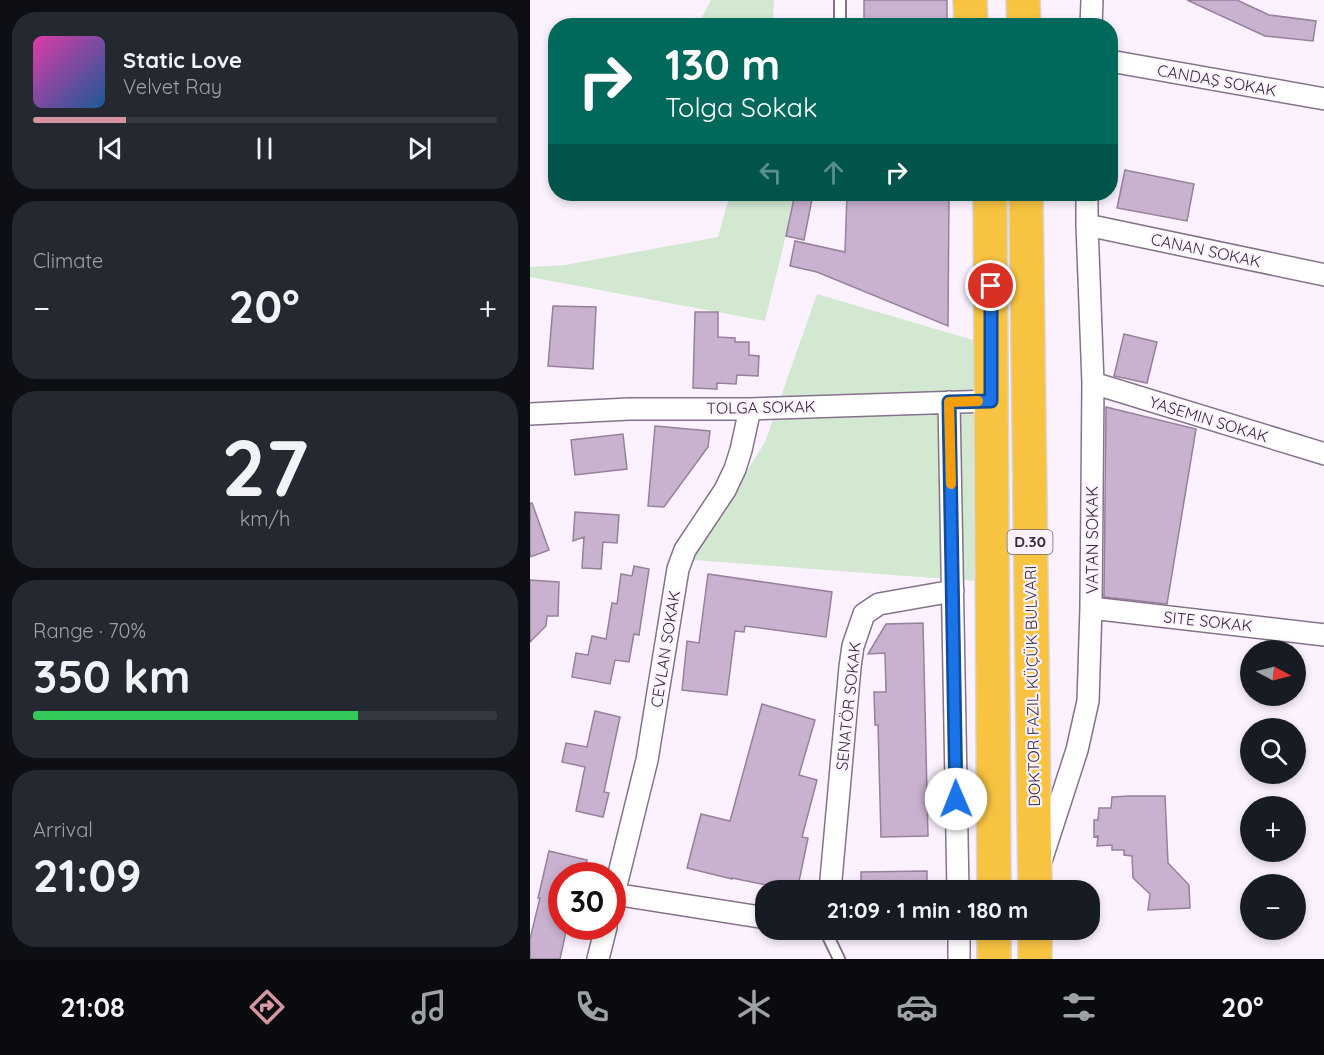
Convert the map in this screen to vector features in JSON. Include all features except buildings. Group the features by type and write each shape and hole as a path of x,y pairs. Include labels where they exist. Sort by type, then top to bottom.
{"highway":[{"path":"970,0 971,18"},
{"path":"988,0 989,18"},
{"path":"1023,0 1024,18"},
{"name":"D.30","path":"990,201 994,880"},
{"name":"D.30","path":"1026,201 1035,880"},
{"path":"994,940 994,959"},
{"path":"1035,940 1036,959"}],"street":[{"path":"1091,18 1092,0"},
{"name":"CANDAŞ SOKAK","path":"1118,62 1325,99"},
{"name":"VATAN SOKAK","path":"1037,880 1077,750 1088,701 1091,608 1092,383 1087,201"},
{"name":"CANAN SOKAK","path":"1087,225 1325,275"},
{"name":"YASEMIN SOKAK","path":"1092,383 1325,454"},
{"name":"TOLGA SOKAK","path":"530,414 629,409 750,409 991,401"},
{"path":"949,402 958,880"},
{"name":"CEVLAN SOKAK","path":"622,862 647,760 678,569 685,550 725,490 735,469 750,409"},
{"name":"SENATÖR SOKAK","path":"831,880 850,667 853,646 864,614 880,604 953,591"},
{"name":"SITE SOKAK","path":"1091,608 1325,634"},
{"path":"626,900 755,917"},
{"path":"599,959 603,940"},
{"path":"959,940 959,959"}],"lane":[{"path":"840,0 840,18"},
{"path":"830,940 839,959"}],"green space":[{"path":"711,0 774,0 773,18 702,18"},
{"path":"728,201 794,201 765,321 530,277 530,267 565,265 718,237"},
{"path":"817,294 973,340 974,581 692,560 765,442"}],"slow traffic":[{"path":"951,484 949,402 978,401"}],"route":[{"path":"956,799 949,402 991,401 991,286"}]}
